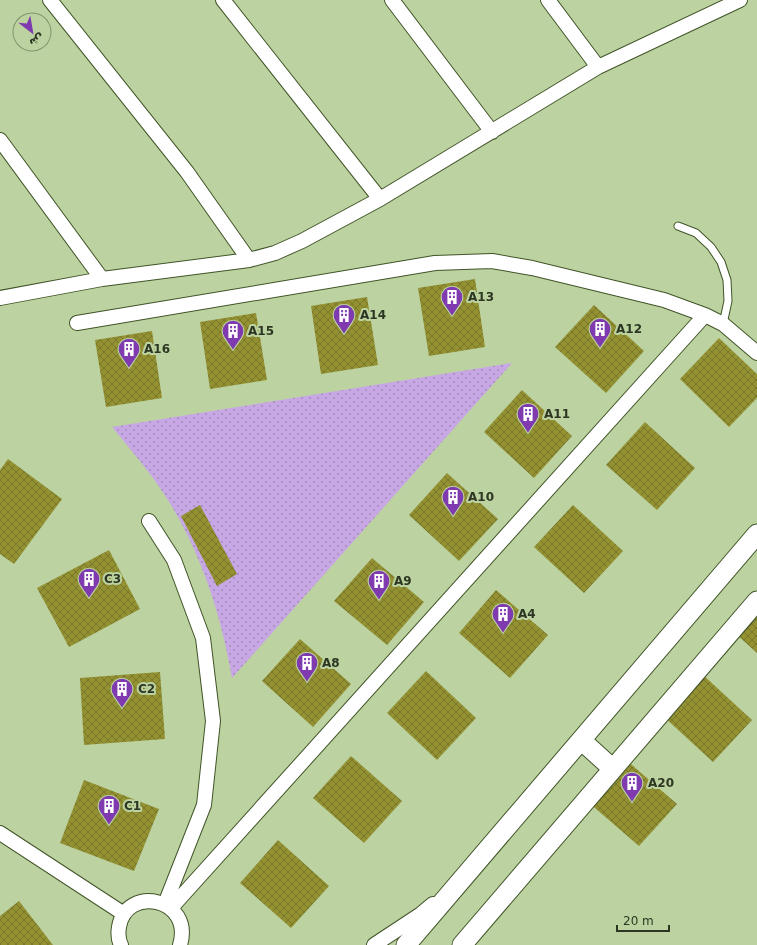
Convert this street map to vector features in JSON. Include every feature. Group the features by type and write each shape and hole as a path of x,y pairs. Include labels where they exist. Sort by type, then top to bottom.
{"street":[{"path":"50,0 187,172 249,260"},
{"path":"223,0 380,199"},
{"path":"392,0 492,132"},
{"path":"548,0 598,67"},
{"path":"0,298 102,279 249,260 275,253 302,241 380,199 598,67 740,0"},
{"path":"0,140 102,279"},
{"path":"77,323 435,263 492,261 532,268 664,300 723,324 757,353"},
{"path":"168,906 704,315"},
{"path":"149,521 174,560 203,638 213,721 204,805 168,906"},
{"path":"406,945 757,534"},
{"path":"462,945 757,601"},
{"path":"581,740 613,769"},
{"path":"0,833 124,914"},
{"path":"374,945 421,914 465,876"},
{"path":"121,945 118,932 120,922 124,914 130,907 147,900 156,901 168,906 178,916 193,945"},
{"path":"180,945 182,926"}],"lane":[{"path":"678,226 696,233 712,248 721,262 727,280 728,301 723,324"}],"shaded area":[{"path":"512,363 232,678 220,623 203,571 192,545 166,497 112,427"}],"building":[{"name":"A13","path":"475,279 485,347 429,356 418,288"},
{"name":"A14","path":"367,297 378,365 321,374 311,306"},
{"name":"A12","path":"594,305 644,351 606,393 555,347"},
{"name":"A15","path":"256,313 267,380 210,389 200,322"},
{"name":"A16","path":"152,331 162,398 106,407 95,340"},
{"path":"719,338 757,374 757,398 729,427 680,379"},
{"name":"A11","path":"522,390 572,436 534,478 484,432"},
{"path":"645,422 695,468 657,510 606,465"},
{"path":"8,459 62,499 14,564 0,554 0,470"},
{"name":"A10","path":"447,473 498,519 459,561 409,515"},
{"path":"200,505 237,574 217,586 181,516"},
{"path":"573,505 623,551 584,593 534,547"},
{"name":"C3","path":"109,550 140,609 69,647 37,588"},
{"name":"A9","path":"372,558 424,602 387,645 334,601"},
{"name":"A4","path":"496,590 548,635 510,678 459,633"},
{"path":"757,609 757,653 735,633"},
{"name":"A8","path":"300,639 351,684 313,727 262,681"},
{"path":"426,671 476,718 437,760 387,713"},
{"name":"C2","path":"160,672 165,739 84,745 80,678"},
{"path":"702,674 752,720 713,762 663,716"},
{"path":"351,756 402,801 364,843 313,798"},
{"name":"A20","path":"625,759 677,804 639,846 588,802"},
{"name":"C1","path":"84,780 159,809 134,871 60,843"},
{"path":"278,840 329,886 291,928 240,883"},
{"path":"19,901 53,945 0,945 0,916"}],"place":[{"name":"A13","path":"452,316"},
{"name":"A14","path":"344,334"},
{"name":"A12","path":"600,348"},
{"name":"A15","path":"233,350"},
{"name":"A16","path":"129,368"},
{"name":"A11","path":"528,434"},
{"name":"A10","path":"453,516"},
{"name":"C3","path":"89,598"},
{"name":"A9","path":"379,600"},
{"name":"A4","path":"503,634"},
{"name":"A8","path":"307,682"},
{"name":"C2","path":"122,708"},
{"name":"A20","path":"632,802"},
{"name":"C1","path":"109,826"}]}
